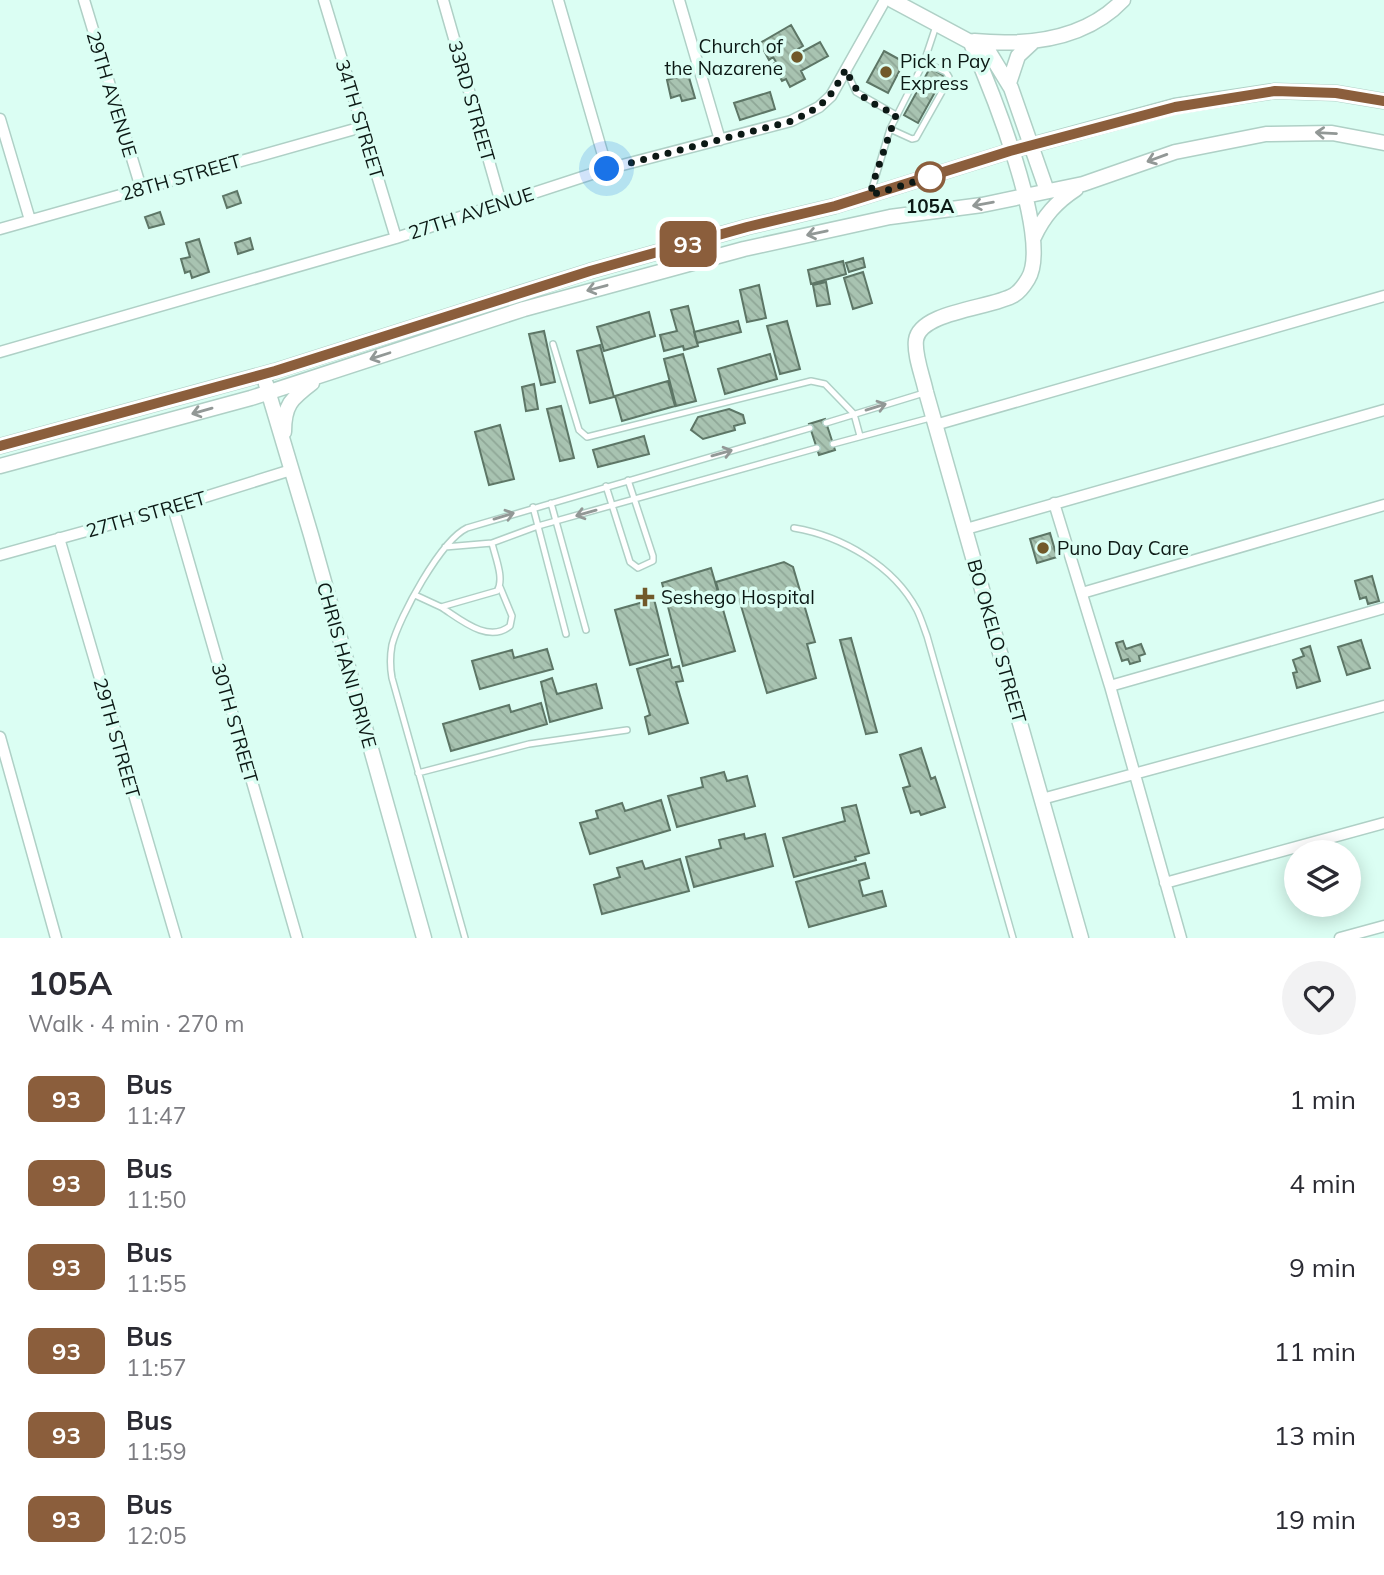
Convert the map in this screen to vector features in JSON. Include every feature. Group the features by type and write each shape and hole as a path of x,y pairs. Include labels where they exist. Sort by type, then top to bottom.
{"main road":[{"path":"892,0 989,52 1009,83 1047,191"},
{"path":"970,41 1003,44 1033,42 1097,22 1123,0"},
{"path":"970,41 994,97 1026,196 1034,237"},
{"path":"1009,83 1018,56 1033,42"},
{"path":"0,446 263,374 590,271 871,195 1010,151 1175,107 1258,92 1336,93 1384,101"},
{"path":"0,466 268,393 524,309 744,249 890,217 940,212 1083,184 1175,152 1266,134 1332,133 1384,143"},
{"path":"1034,237 1054,206 1083,184"},
{"name":"BO OKELO STREET","path":"1034,237 1035,255 1030,277 1015,295 938,319 926,325 918,334 915,343 934,421 1081,938"},
{"name":"CHRIS HANI DRIVE","path":"263,374 424,938"},
{"path":"284,452 284,417 287,406 296,395 321,376"}],"street":[{"name":"29TH AVENUE","path":"84,0 141,188"},
{"name":"34TH STREET","path":"324,0 396,238"},
{"name":"33RD STREET","path":"443,0 501,203"},
{"path":"558,0 607,169"},
{"path":"680,0 720,140"},
{"name":"27TH AVENUE","path":"0,352 396,238 607,169 792,121 831,96 885,0"},
{"path":"0,118 30,220"},
{"name":"28TH STREET","path":"0,229 362,127"},
{"path":"934,421 1384,296"},
{"path":"966,529 1384,410"},
{"name":"27TH STREET","path":"0,555 173,507 291,470"},
{"path":"1054,503 1110,686 1181,938"},
{"path":"1082,593 1384,505"},
{"name":"30TH STREET","path":"173,507 298,938"},
{"name":"29TH STREET","path":"59,538 176,938"},
{"path":"1110,686 1384,608"},
{"path":"1042,799 1384,706"},
{"path":"0,737 56,938"},
{"path":"1165,883 1384,823"},
{"path":"1340,938 1384,926"}],"lane":[{"path":"871,195 890,129 924,62 936,23"},
{"path":"890,129 912,139 916,138 943,92 950,78 948,74 924,62"},
{"path":"846,69 856,92 862,98 896,115"},
{"path":"553,344 579,430 587,437 811,381 825,384 854,414 860,436"},
{"path":"826,423 926,392"},
{"path":"833,444 934,421"},
{"path":"465,938 390,664 397,631 415,595 445,547 458,532 467,528 810,428"},
{"path":"445,547 492,543 538,526 817,448"},
{"path":"606,486 630,562 638,568 653,561 628,480"},
{"path":"551,503 586,630"},
{"path":"533,508 566,634"},
{"path":"794,528 827,536 876,563 897,583 917,610 927,636 1013,938"},
{"path":"415,595 441,607 476,629 486,632 502,631 510,626 512,616 500,587 492,543"},
{"path":"441,607 493,593 500,587"},
{"path":"418,773 529,744 627,730"}],"building":[{"name":"Church of the Nazarene","path":"791,25 803,46 798,49 800,53 820,42 828,56 801,71 805,79 790,87 786,79 782,81 773,64 776,62 773,57 769,60 760,43"},
{"name":"Pick n Pay Express","path":"884,51 904,62 888,93 867,82"},
{"path":"930,68 944,76 918,123 904,115"},
{"path":"688,74 695,98 682,101 680,95 671,98 667,80"},
{"path":"770,92 775,109 740,120 734,103"},
{"path":"237,191 241,203 227,208 223,196"},
{"path":"160,212 164,224 149,228 145,217"},
{"path":"250,238 253,249 238,254 235,243"},
{"path":"199,239 209,272 192,278 190,271 185,273 181,259 190,257 186,243"},
{"path":"863,258 865,267 849,272 846,263"},
{"path":"843,261 846,274 811,284 808,270"},
{"path":"863,272 872,303 853,309 844,278"},
{"path":"826,282 830,304 817,306 813,285"},
{"path":"759,285 766,318 747,322 740,290"},
{"path":"688,306 698,346 684,350 683,346 664,351 660,335 677,331 671,310"},
{"path":"649,312 655,336 604,351 597,327"},
{"path":"738,321 741,332 697,343 694,332"},
{"path":"787,321 800,369 780,374 767,326"},
{"path":"544,331 555,382 541,385 529,334"},
{"path":"600,345 614,397 590,403 577,351"},
{"path":"683,354 696,401 676,406 664,359"},
{"path":"770,354 777,379 725,394 718,369"},
{"path":"668,381 675,406 622,421 615,396"},
{"path":"534,384 538,409 526,411 522,387"},
{"path":"561,406 574,458 560,461 547,409"},
{"path":"729,409 743,415 745,423 734,426 735,430 703,439 691,430 698,417"},
{"path":"825,419 835,450 819,455 809,424"},
{"path":"500,425 514,479 489,485 475,432"},
{"path":"644,436 649,454 598,467 593,450"},
{"name":"Puno Day Care","path":"1050,533 1057,557 1037,563 1030,539"},
{"path":"784,562 793,567 815,642 807,644 816,678 767,693 739,599 722,604 716,582"},
{"path":"711,568 735,651 683,666 662,583"},
{"path":"1372,576 1379,601 1368,604 1366,597 1360,599 1355,581"},
{"path":"654,599 668,655 630,665 615,610"},
{"path":"851,638 877,732 866,734 840,640"},
{"path":"1361,640 1370,668 1347,675 1338,647"},
{"path":"1123,641 1126,649 1141,644 1145,654 1139,656 1140,661 1130,664 1128,659 1122,661 1116,643"},
{"path":"1310,646 1320,681 1297,688 1293,673 1297,672 1293,660 1304,656 1301,649"},
{"path":"547,649 553,669 480,689 472,661 512,650 514,658"},
{"path":"670,659 672,668 679,666 683,681 676,682 688,723 649,734 645,717 650,715 637,669"},
{"path":"552,678 557,694 596,684 602,708 550,722 541,682"},
{"path":"541,703 547,724 451,751 443,724 509,705 511,712"},
{"path":"921,748 931,779 935,777 945,807 921,815 919,811 911,813 903,788 910,786 900,755"},
{"path":"724,772 727,781 747,776 755,806 677,827 668,796 703,787 701,778"},
{"path":"661,800 670,830 590,854 580,823 598,818 596,811 622,803 625,811"},
{"path":"856,805 869,853 855,857 856,860 794,877 783,838 845,821 842,808"},
{"path":"744,834 745,839 765,834 773,866 694,887 686,857 721,848 719,840"},
{"path":"680,859 689,891 602,914 594,885 620,877 617,868 642,861 645,869"},
{"path":"865,863 869,878 859,881 863,896 882,891 886,906 809,927 796,882"}],"bus line":[{"name":"93","path":"0,446 275,371 590,271 747,227 835,206 1010,151 1175,107 1275,91 1336,93 1384,101"}],"place":[{"name":"Church of the Nazarene","path":"797,57"},
{"name":"Pick n Pay Express","path":"886,72"},
{"name":"105A","path":"930,177"},
{"name":"Puno Day Care","path":"1043,548"},
{"name":"Seshego Hospital","path":"645,597"}],"route":[{"path":"607,169 792,121 819,107 831,96 846,69 856,92 862,98 896,115 871,195 930,177"}]}
